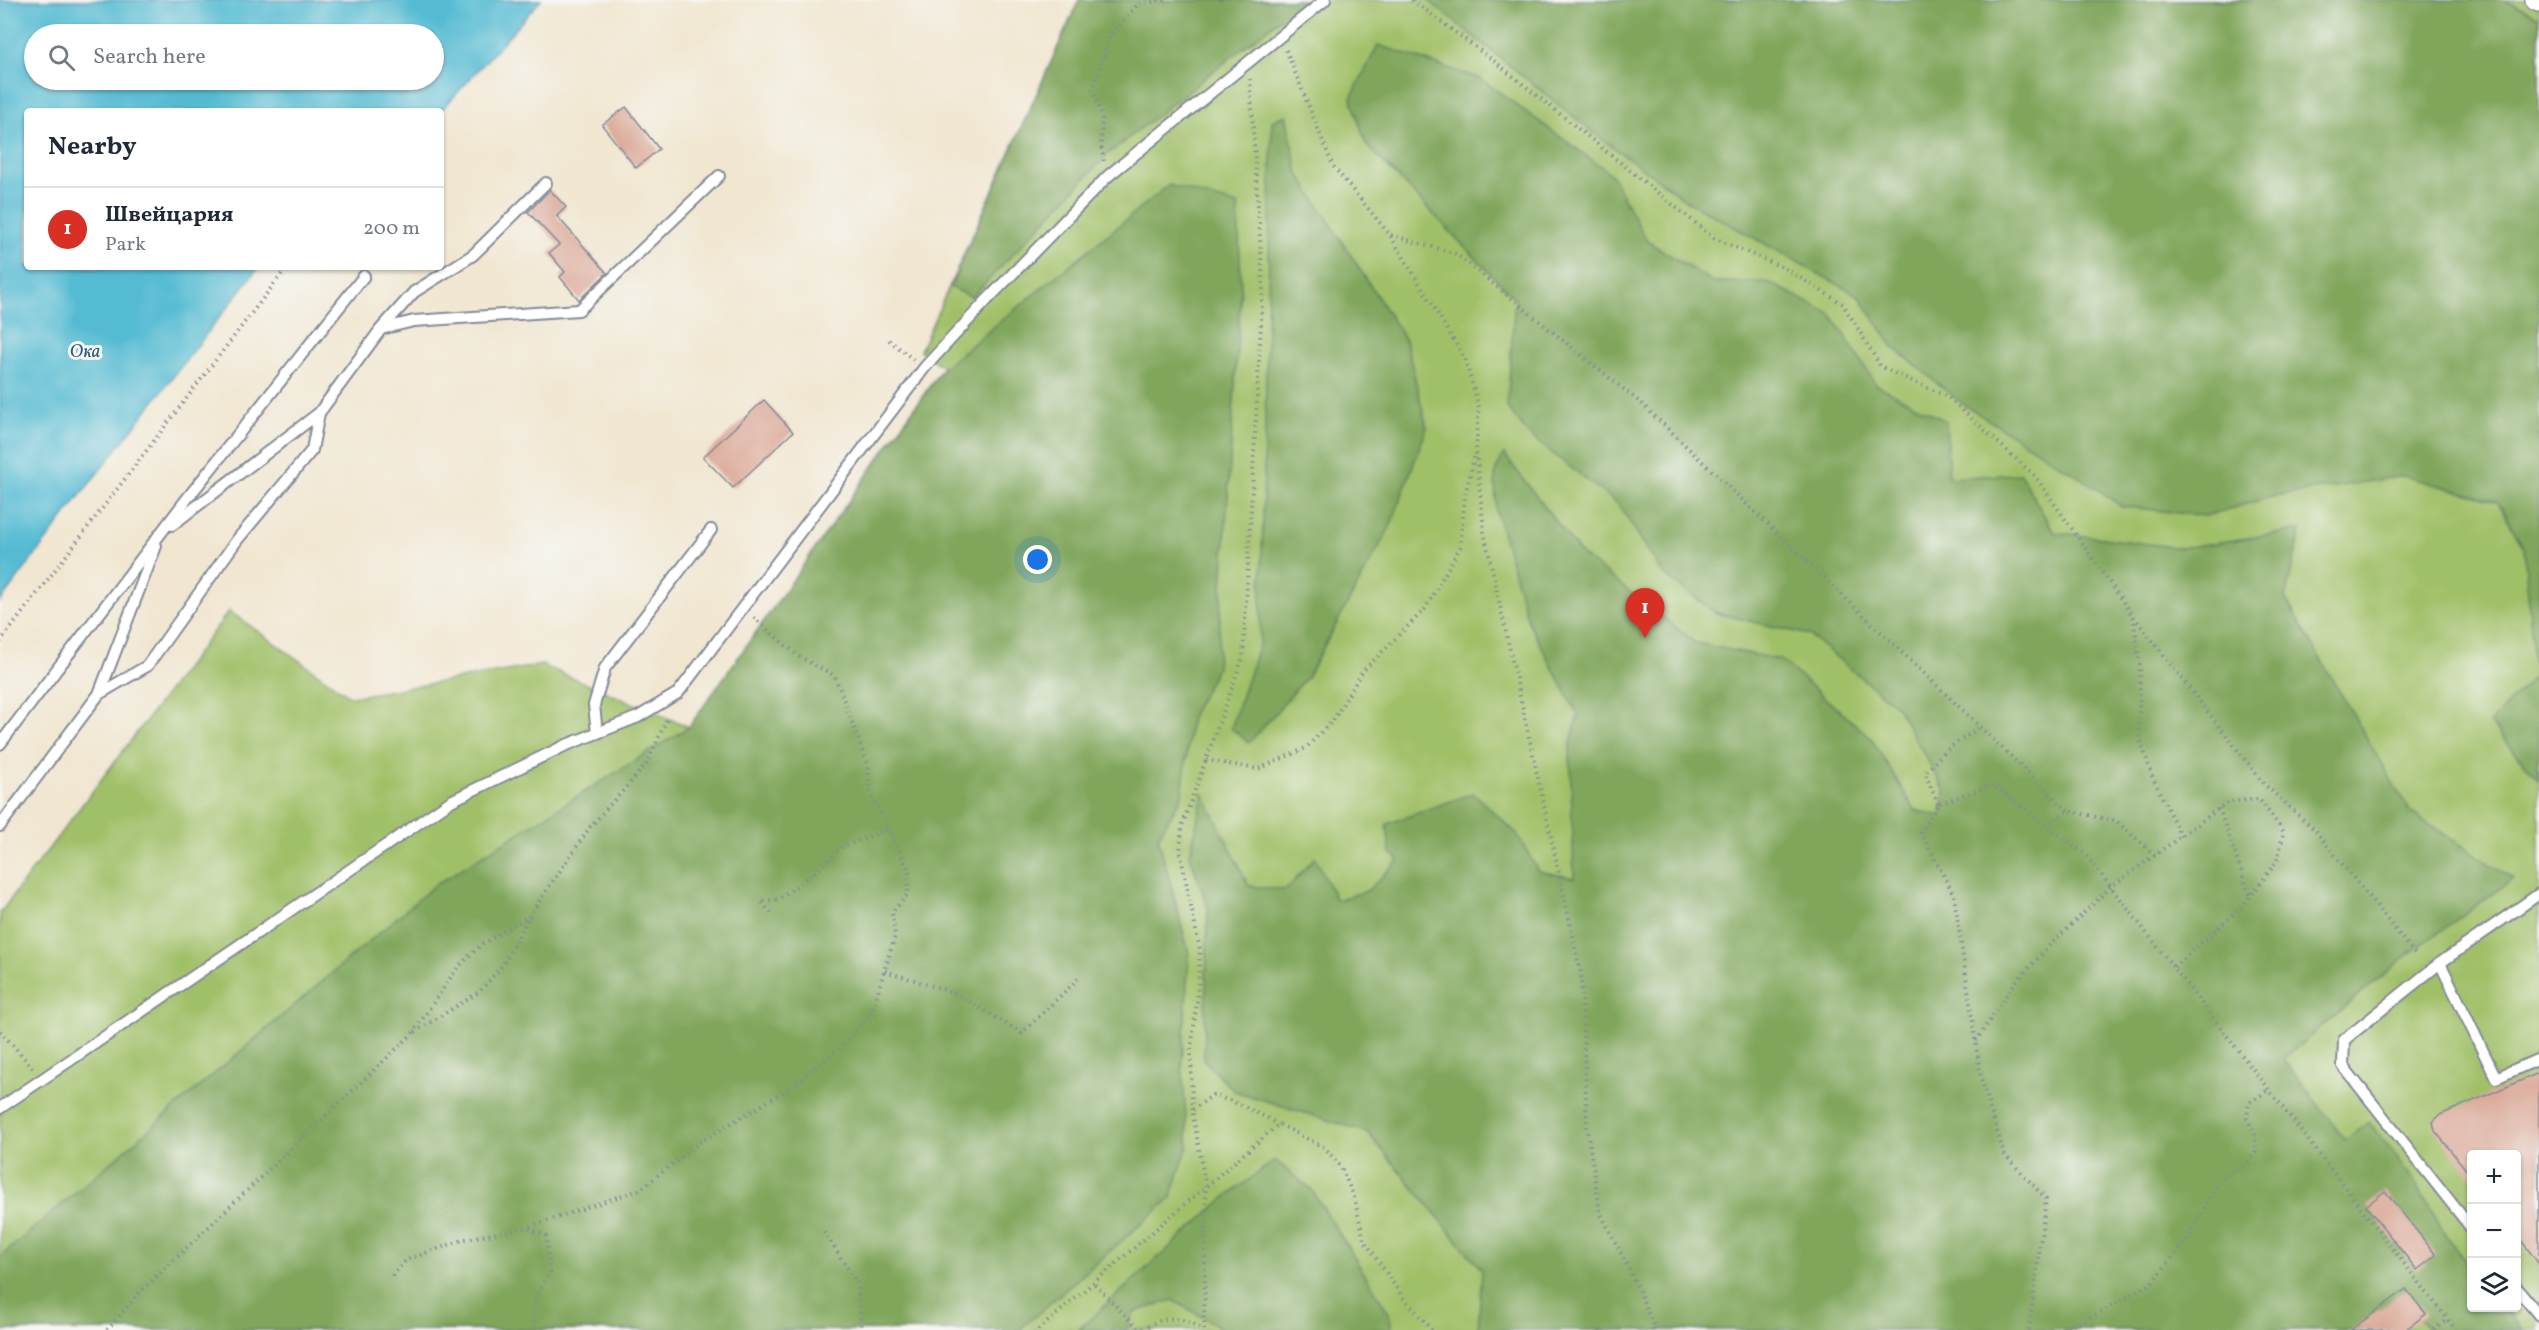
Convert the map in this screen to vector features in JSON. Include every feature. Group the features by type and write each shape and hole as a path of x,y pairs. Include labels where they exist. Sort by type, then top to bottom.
{"lane":[{"path":"0,1108 451,801 564,746 638,717 678,693 925,367 1107,176 1325,0"},
{"path":"381,329 414,321 579,310 719,176"},
{"path":"0,826 99,694 161,533 319,414 381,329 414,292 473,255 546,183"},
{"path":"0,744 161,533 364,276"},
{"path":"99,694 147,666 237,540 312,450 319,414"},
{"path":"597,733 594,705 605,668 711,530"},
{"path":"2467,1223 2343,1065 2344,1040 2440,963 2539,894"},
{"path":"2440,963 2496,1078 2539,1059"},
{"path":"2521,1292 2539,1315"}],"path":[{"path":"1107,176 1101,146 1102,116 1093,90 1100,63 1110,35 1138,4 1167,0"},
{"path":"1412,0 1494,61 1714,238 1784,268 1843,304 1881,367 1948,397 2035,476 2133,615 2265,785 2314,829 2416,955"},
{"path":"1280,36 1333,166 1390,235 1465,359 1479,407 1476,450 1484,532 1581,974 1587,1128 1600,1212 1635,1281 1655,1330"},
{"path":"1203,1330 1206,1187 1192,1110 1191,1050 1200,950 1180,852 1182,826 1243,657 1263,286 1248,61"},
{"path":"1390,235 1456,254 1642,404 2068,811 2116,821 2156,855"},
{"path":"0,642 285,270"},
{"path":"889,340 913,360"},
{"path":"1206,760 1258,769 1306,748 1334,719 1362,672 1425,609 1460,547 1465,495 1476,450"},
{"path":"392,1276 406,1260 416,1256 466,1239 529,1227 641,1189 700,1142 793,1086 845,1043 870,1014 895,936 892,912 908,894 909,870 871,794 868,766 835,676 798,656 743,609"},
{"path":"2133,615 2140,663 2139,735 2152,776 2181,837"},
{"path":"107,1330 140,1292 412,1034 479,992 503,965 529,916 590,827 646,765 678,693"},
{"path":"1938,804 1925,773 1945,751 1980,727"},
{"path":"2029,1330 2046,1199 2004,1154 1981,1078 1954,895 1921,833 1938,804 1993,785 2086,855 2456,1330"},
{"path":"1976,1041 2014,984 2049,946 2111,888 2228,802 2259,799 2284,832 2277,861 2244,905 2174,966"},
{"path":"2219,808 2250,896"},
{"path":"2045,825 2068,811"},
{"path":"771,913 761,902 779,899 820,868 842,847 888,829"},
{"path":"412,1034 458,967 482,944 529,916"},
{"path":"885,971 955,993 1022,1033 1078,979"},
{"path":"0,1031 43,1078"},
{"path":"2056,1330 2084,1321 2151,1284 2187,1239 2217,1185 2226,1175 2249,1162 2256,1152 2255,1135 2247,1118 2249,1103 2270,1089"},
{"path":"1192,1110 1213,1095 1241,1105 1325,1148 1341,1167 1354,1197 1364,1240 1402,1296 1432,1330"},
{"path":"1038,1330 1095,1284 1279,1124"},
{"path":"529,1227 546,1236 550,1272 535,1298 533,1330"},
{"path":"824,1232 857,1282 862,1330"},
{"path":"1095,1284 1141,1330 1164,1318 1178,1318 1192,1322 1203,1330"},
{"path":"2434,1330 2448,1319"}],"green space":[{"path":"1079,0 2539,0 2539,1330 0,1330 0,913 229,611 351,697 542,665 689,727 943,367 920,351"},
{"path":"1079,0 1304,0 1108,154 972,297 950,287"},
{"path":"1428,0 2505,0 2539,17 2539,780 2490,723 2535,675 2524,549 2498,502 2404,476 2275,496 2205,516 2121,506 1963,404 1893,347 1859,296 1689,202 1595,134"},
{"path":"1378,45 1481,79 1611,174 1647,241 1713,282 1768,282 1831,314 1876,385 1946,421 1949,478 2020,474 2054,532 2181,548 2301,530 2285,598 2410,812 2513,879 2406,956 2283,1059 2345,1140 2369,1122 2410,1174 2446,1236 2467,1262 2467,1312 2507,1312 2523,1330 2429,1330 2407,1301 2361,1330 1478,1330 1482,1270 1367,1132 1234,1091 1204,1060 1208,908 1190,855 1203,793 1249,886 1286,890 1315,857 1336,900 1367,891 1399,860 1390,852 1387,824 1473,793 1517,834 1538,871 1574,878 1570,747 1578,715 1529,624 1496,511 1495,472 1504,454 1581,554 1696,643 1781,660 1871,738 1915,810 1941,817 1945,791 1897,707 1809,635 1716,613 1663,574 1619,505 1529,435 1507,407 1515,299 1366,144 1351,98"},
{"path":"1286,115 1298,173 1406,341 1427,428 1391,525 1307,677 1249,743 1231,728 1260,642 1272,121"},
{"path":"1169,185 1238,205 1241,287 1217,668 1191,717 1182,796 1158,837 1189,953 1182,1065 1188,1146 1171,1198 1019,1330 0,1330 0,1257 435,885 689,727 944,367"},
{"path":"1275,1160 1312,1190 1389,1313 1392,1330 1219,1330 1217,1325 1173,1300 1134,1312 1126,1330 1078,1330 1222,1200"}],"water":[{"name":"Ока","path":"0,0 541,0 444,108 24,108 24,270 257,270 0,602"}],"building":[{"path":"626,107 659,149 636,168 602,125"},
{"path":"550,190 566,207 557,216 607,273 579,300 560,277 565,272 549,253 559,245 528,212"},
{"path":"764,400 793,432 733,488 703,457"},
{"path":"2539,1073 2539,1264 2521,1240 2521,1150 2467,1150 2467,1171 2435,1131 2433,1122 2440,1115"},
{"path":"2385,1191 2436,1255 2417,1270 2366,1206"},
{"path":"2406,1289 2426,1314 2405,1330 2351,1330"}],"place":[{"name":"Швейцария","path":"1645,638"}]}
